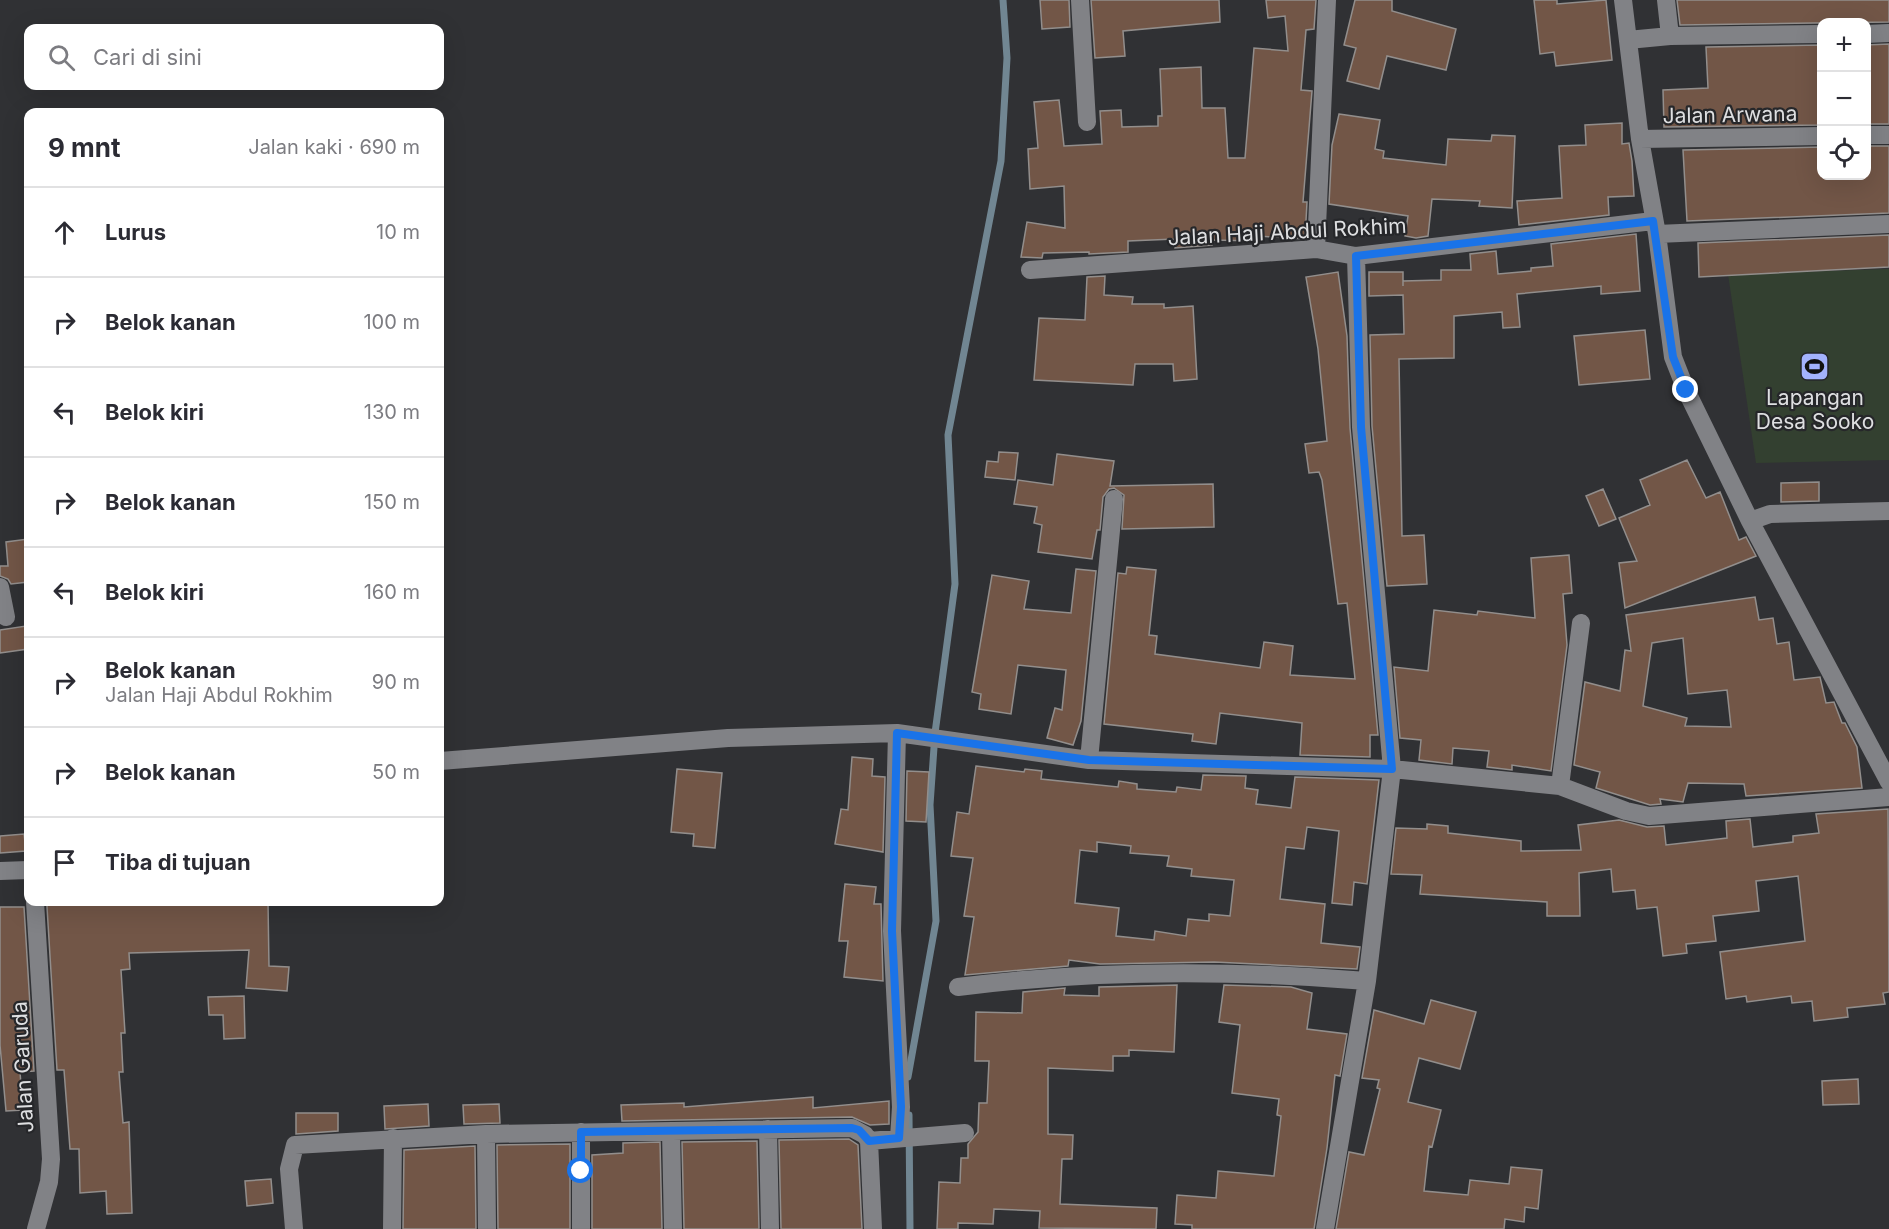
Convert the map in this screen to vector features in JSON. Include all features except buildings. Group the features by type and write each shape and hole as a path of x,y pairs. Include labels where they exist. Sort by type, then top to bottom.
{"street":[{"path":"1080,0 1087,122"},
{"path":"1316,249 1328,0"},
{"path":"1623,0 1640,140 1673,357 1686,390 1750,520 1889,782"},
{"path":"1666,0 1670,36"},
{"path":"1871,34 1889,33"},
{"path":"1628,40 1670,36 1817,34"},
{"path":"1871,135 1889,135"},
{"name":"Jalan Arwana","path":"1640,140 1817,136"},
{"name":"Jalan Haji Abdul Rokhim","path":"1030,270 1316,249 1356,256 1655,227 1889,224"},
{"path":"1325,1229 1367,981 1392,769 1361,427 1356,256"},
{"path":"1089,760 1114,499"},
{"path":"1750,520 1770,514 1889,511"},
{"path":"0,587 6,617"},
{"path":"1560,786 1581,623"},
{"path":"897,733 892,931 901,1107 907,1138"},
{"path":"444,761 728,738 897,733 1089,760 1392,769 1560,786 1626,811 1649,816 1889,797"},
{"path":"0,871 24,870"},
{"name":"Jalan Garuda","path":"35,906 51,1160 49,1182 36,1229"},
{"path":"958,987 1065,978 1175,975 1280,974 1367,981"},
{"path":"294,1229 289,1169 295,1145 486,1134 852,1128 859,1130 869,1141 873,1229"},
{"path":"768,1129 770,1229"},
{"path":"671,1131 673,1229"},
{"path":"581,1132 581,1229"},
{"path":"869,1141 965,1133"},
{"path":"486,1134 487,1229"},
{"path":"393,1138 393,1229"}],"green space":[{"name":"Lapangan Desa Sooko","path":"1889,269 1889,460 1756,463 1728,274"}],"waterway":[{"path":"908,1077 936,921 930,805 935,733 955,584 948,435 1001,161 1007,58 1003,0"},
{"path":"909,1115 910,1229"}],"place":[{"name":"Lapangan Desa Sooko","path":"1815,367"}],"route":[{"path":"581,1171 581,1132 852,1128 859,1130 869,1141 899,1138 901,1107 892,967 897,733 1089,760 1392,769 1361,427 1356,256 1653,221 1657,234 1673,357 1686,390"}]}
